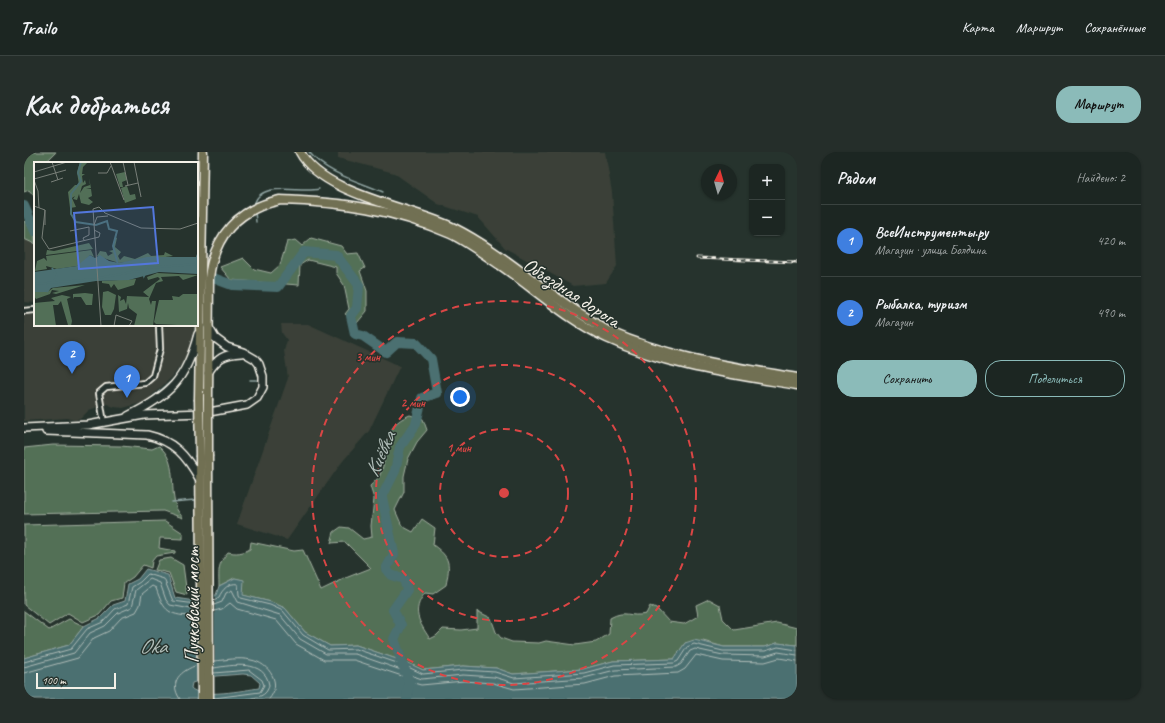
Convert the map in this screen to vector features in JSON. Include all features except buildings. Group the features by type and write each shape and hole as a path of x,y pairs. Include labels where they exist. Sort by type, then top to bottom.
{"highway":[{"path":"202,152 204,326 208,373 208,399 204,457 200,480 205,511"},
{"path":"300,152 310,168 345,188 453,231"},
{"path":"205,511 204,457 199,399 204,326 211,262 219,241 232,225 250,210 268,202 280,200 317,201 370,208 453,231"},
{"name":"Объездная дорога","path":"453,231 504,259 561,301 609,331 665,352 722,365 797,378"},
{"name":"Объездная дорога","path":"453,231 557,307 606,338 663,359 690,367 797,385"},
{"name":"Пучковский мост","path":"202,699 205,511"},
{"name":"Пучковский мост","path":"205,511 209,699"}],"main road":[{"path":"24,428 104,423 120,420 144,415 204,413 247,406 261,393 263,376 259,364 255,359 243,352 227,347 215,338 204,326 189,365 173,387 148,406 120,420"},
{"path":"208,373 214,363 222,356 243,352"},
{"path":"34,428 51,432 92,432 146,435 168,442 183,454 200,480"}],"street":[{"path":"24,311 34,310"},
{"path":"104,423 99,393 106,387 144,383 153,376 160,349 159,326"}],"shaded area":[{"path":"338,152 605,152 612,192 617,266 606,283 573,286 505,248 478,217 438,204 394,173 338,158"},
{"path":"24,238 34,240 34,303 24,302"},
{"path":"24,306 34,306 34,326 195,326 187,356 172,377 145,402 123,408 114,407 107,404 89,410 80,419 74,420 67,418 24,421"},
{"path":"281,324 308,324 400,366 369,431 342,462 287,540 237,524 288,378 284,351 287,340 282,333"}],"green space":[{"path":"24,152 56,152 48,160 49,162 34,162 34,196 29,190 24,192"},
{"path":"24,221 32,231 34,230 34,244 24,239"},
{"path":"311,238 341,246 347,254 358,253 365,268 360,271 367,291 367,311 357,323 345,314 349,309 344,285 336,273 336,267 308,260 300,265 299,285 231,280 220,267 243,258 254,269 271,273 280,265 287,242 295,240 302,246"},
{"path":"410,415 423,419 427,430 417,442 408,459 404,476 404,492 395,510 402,526 413,532 422,519 435,528 433,545 443,554 448,562 446,585 433,594 425,593 418,605 418,616 420,622 430,639 436,636 443,629 461,630 477,628 477,611 491,618 496,632 501,638 512,642 539,643 546,641 575,645 596,642 609,634 610,618 615,615 646,614 650,606 658,610 669,622 684,624 698,616 696,605 709,599 720,605 723,619 734,630 777,623 797,628 797,645 777,643 765,647 724,647 703,641 685,643 674,659 613,661 583,669 513,674 496,668 463,666 423,670 408,663 356,645 330,646 305,632 285,608 271,602 242,595 243,580 234,578 219,586 219,568 224,557 228,552 239,553 250,549 251,542 294,551 303,550 321,590 371,568 345,542 331,543 334,532 341,527 349,528 363,539 372,537 371,526 374,499 370,486 380,475 390,433 394,426"},
{"path":"53,445 121,446 152,449 159,446 169,459 174,499 178,511 183,518 163,511 24,514 24,448"},
{"path":"165,521 183,533 183,539 160,538 159,548 175,551 175,553 156,556 152,561 151,568 143,565 133,577 124,583 122,598 111,601 99,615 83,622 68,613 49,625 24,605 24,525"},
{"path":"171,558 183,565 187,595 176,592 169,573 155,570 159,560"},
{"path":"24,611 49,630 69,619 84,626 69,645 24,658"}],"water":[{"name":"Oka","path":"146,569 168,575 175,598 195,601 216,595 219,586 235,578 244,580 243,595 271,602 285,608 305,632 330,646 356,645 408,663 423,670 463,666 496,668 513,674 583,669 613,661 674,659 685,643 694,640 724,647 765,647 777,643 797,645 797,699 24,699 24,658 69,645 84,626 100,618 113,605 125,601 128,584 138,579","holes":["243,674 251,675 260,683 259,688 234,692 213,693 203,693 191,688 192,683 216,676"]}],"pier":[{"path":"215,593 215,679 196,684 196,598"}],"waterway":[{"path":"309,152 316,160 343,176 383,192"},
{"path":"254,206 257,198 272,190 319,189"},
{"name":"Киёвка","path":"24,206 34,229"},
{"path":"255,211 256,222"},
{"name":"Киёвка","path":"198,272 232,285 278,287 304,252 336,255 359,285 357,308 351,316 355,334 363,336 386,352 397,342 416,343 431,359 437,393 422,398 416,424 400,447 395,471 382,497 394,554 386,569 391,575 404,579 407,590 393,610 401,625 394,639 409,682 407,699"},
{"path":"192,344 193,336"},
{"path":"148,401 174,379"},
{"path":"250,380 257,380"},
{"path":"172,502 195,500"}],"railway":[{"path":"697,258 797,262"}],"place":[{"name":"Рыбалка, туризм","path":"72,374"},
{"name":"ВсеИнструменты.ру","path":"127,398"}]}
